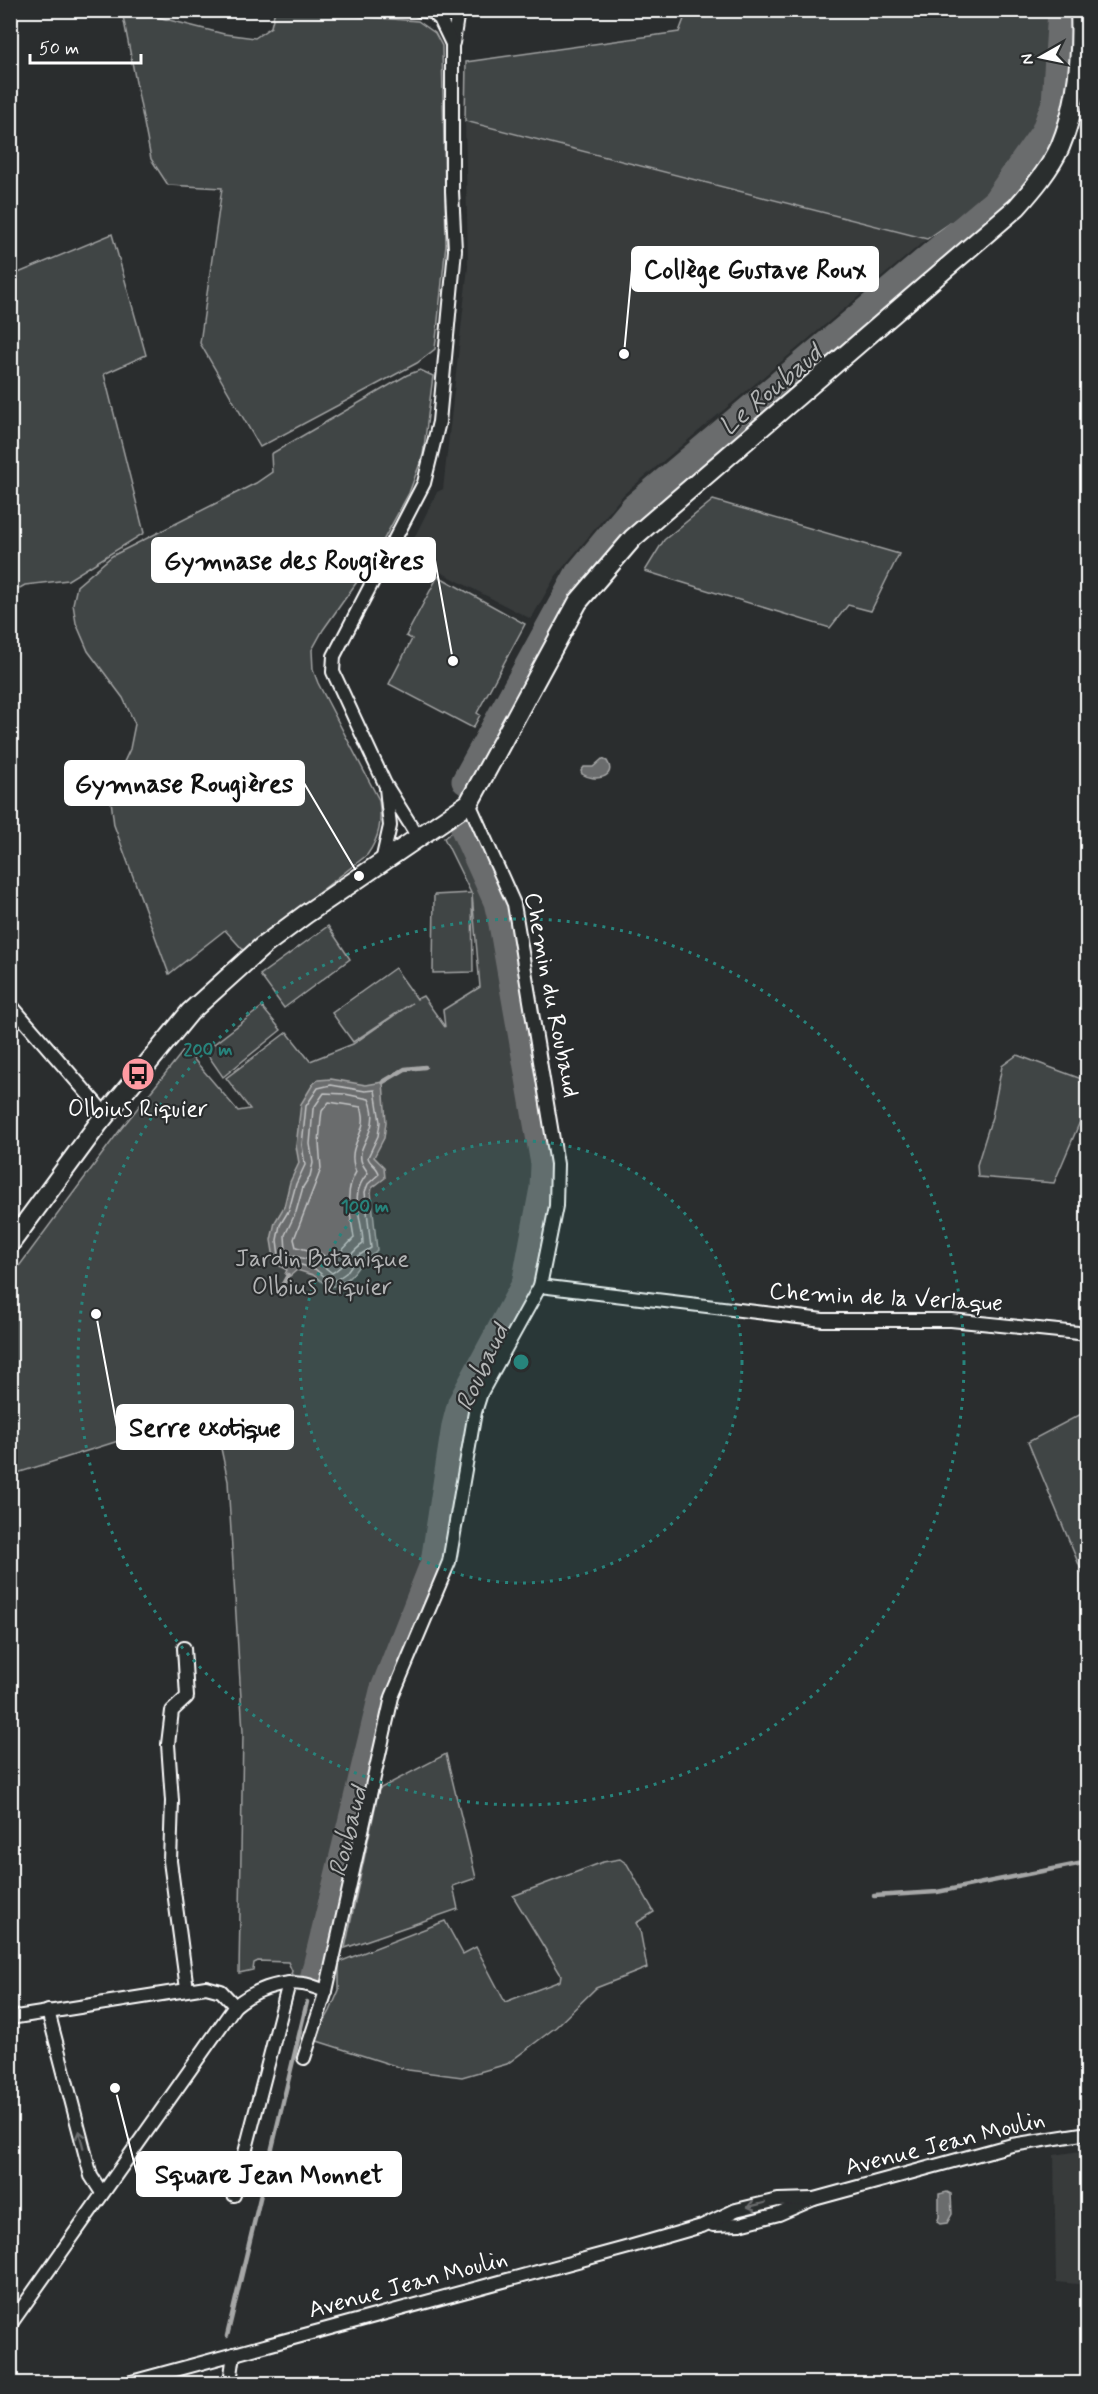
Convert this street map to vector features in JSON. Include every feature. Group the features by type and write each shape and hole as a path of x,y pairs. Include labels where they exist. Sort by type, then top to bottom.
{"street":[{"path":"419,10 432,12 440,19 452,44"},
{"path":"413,840 336,681 333,664 334,656 424,483 433,452 446,363 455,250 452,191 452,44 458,10"},
{"path":"10,1244 168,1036 224,980 263,946 382,861 469,803 578,602 633,538 1017,207 1040,179 1060,148 1073,107 1080,66 1082,39 1080,10"},
{"path":"1082,39 1088,16"},
{"path":"382,861 390,826 385,784"},
{"name":"Chemin du Roubaud","path":"304,2058 326,1990 392,1697 449,1562 475,1412 481,1393 540,1286 556,1206 557,1164 514,904 469,803"},
{"path":"390,826 394,832 413,840"},
{"path":"10,1004 106,1115"},
{"name":"Chemin de la Verlaque","path":"540,1286 823,1320 951,1320 1088,1334"},
{"path":"184,1648 187,1697 172,1711 168,1744 172,1801 170,1861 187,1989"},
{"path":"10,2325 235,2006 255,1993 289,1983 326,1990"},
{"path":"234,2194 289,1983"},
{"path":"10,2018 206,1987 221,1991 235,2006"},
{"path":"48,2011 91,2176 102,2193"},
{"name":"Avenue Jean Moulin","path":"124,2384 702,2226 750,2222 779,2214 814,2199 1012,2145 1088,2133"},
{"path":"232,2384 234,2354"}],"shaded area":[{"path":"465,121 927,239 624,494 555,577 531,619 406,554 437,492 443,489 468,266"},
{"path":"1087,2150 1087,2285 1056,2282 1054,2155"}],"green space":[{"path":"275,10 418,21 435,33 442,46 446,244 435,349 417,363 260,447 200,343 222,188 168,185 151,159 122,11 134,11 224,34 255,38 271,27"},
{"path":"687,11 1056,11 1050,96 1037,126 989,196 927,239 465,121 466,62 679,32"},
{"path":"112,234 146,355 104,374 144,533 68,580 25,585 11,593 11,276"},
{"path":"420,370 433,376 423,455 409,493 373,559 323,630 312,650 313,670 318,683 379,800 380,822 375,842 367,855 244,951 225,930 169,974 114,825 110,792 130,749 135,724 123,698 88,651 76,623 73,604 77,586 112,556 256,483 272,472 271,454 407,375"},
{"path":"713,500 899,554 871,611 848,605 830,628 645,571 664,540"},
{"path":"438,576 525,624 477,713 480,715 473,728 389,684 412,639 406,636"},
{"name":"Jardin Botanique Olbius Riquier","path":"455,830 491,918 534,1174 530,1212 516,1278 504,1308 458,1391 447,1422 426,1559 371,1690 305,1980 291,1974 288,1962 258,1961 254,1963 253,1970 239,1973 243,1732 228,1481 213,1411 11,1475 11,1277 120,1130 185,1049 238,1111 250,1109 226,1078 287,1032 310,1061 353,1044 412,1003 353,1042 332,1013 395,968 417,999 423,996 445,1027 443,1010 480,987 472,894 473,972 433,973 434,895 471,893 444,838"},
{"path":"328,926 350,959 284,1008 260,975"},
{"path":"262,1007 281,1030 223,1077 205,1051"},
{"path":"1017,1055 1087,1081 1087,1105 1054,1183 978,1177 977,1165 992,1117 1002,1066"},
{"path":"1087,1411 1087,1584 1028,1442"},
{"path":"446,1754 476,1878 453,1886 458,1909 345,1948 379,1789"},
{"path":"620,1859 627,1864 654,1912 636,1923 640,1930 647,1968 596,1988 556,2027 507,2064 462,2077 408,2070 314,2040 339,1990 339,1962 445,1921 463,1954 476,1947 505,2002 560,1981 561,1975 513,1896 603,1862"}],"water":[{"path":"602,759 607,761 610,767 607,775 593,778 582,774 584,767 593,767"},
{"path":"331,1079 366,1085 383,1082 386,1122 384,1138 374,1157 384,1167 385,1178 372,1188 371,1192 377,1250 368,1259 362,1260 348,1278 340,1284 329,1287 313,1275 297,1270 290,1276 285,1274 287,1270 281,1267 274,1258 271,1240 275,1222 284,1207 290,1182 299,1163 296,1146 301,1104 313,1084 318,1080"},
{"path":"947,2192 951,2194 952,2214 947,2223 940,2224 937,2222 939,2194"}],"waterway":[{"name":"Le Roubaud","path":"465,781 578,574 634,507 996,201 1044,132 1055,103 1061,10"},
{"name":"Roubaud","path":"314,1975 383,1691 434,1562 455,1426 461,1403 525,1284 543,1188 544,1164 502,924 497,902 464,829"},
{"path":"383,1082 405,1069 425,1067"},
{"path":"282,1286 288,1275"},
{"path":"874,1896 937,1892 1088,1862"},
{"name":"Roubaud","path":"227,2336 307,2002"}],"place":[{"name":"Collège Gustave Roux","path":"624,354"},
{"name":"Gymnase des Rougières","path":"453,661"},
{"name":"Gymnase Rougières","path":"359,876"},
{"name":"Olbius Riquier","path":"138,1074"},
{"name":"Serre exotique","path":"96,1314"},
{"name":"Square Jean Monnet","path":"115,2088"}]}
